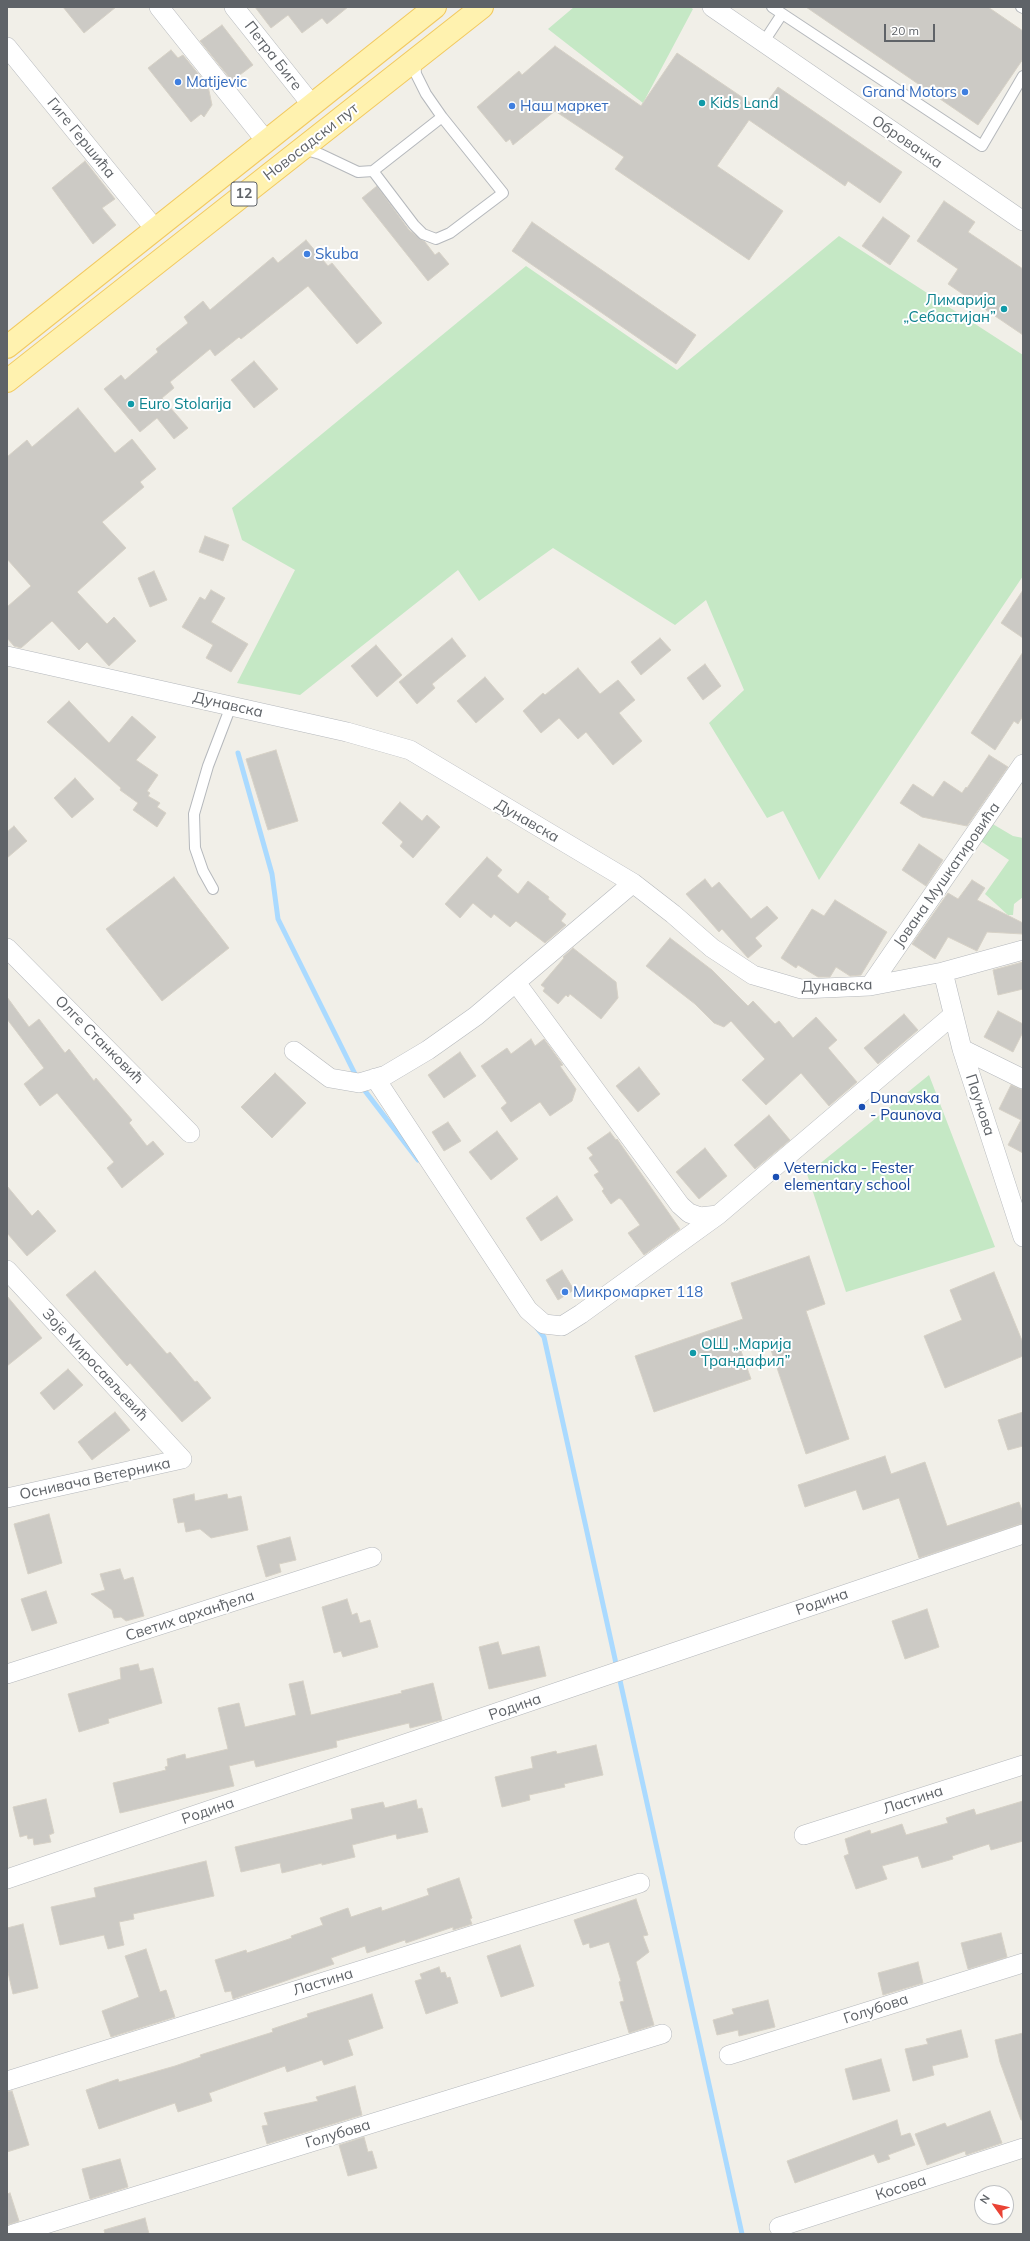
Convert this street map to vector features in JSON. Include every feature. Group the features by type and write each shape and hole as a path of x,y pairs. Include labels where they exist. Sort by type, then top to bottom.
{"main road":[{"name":"Новосадски пут","path":"7,347 435,7"},
{"name":"Новосадски пут","path":"7,381 482,7"}],"street":[{"path":"159,7 266,141"},
{"name":"Петра Биге","path":"234,7 312,105"},
{"name":"Обровачка","path":"712,7 1023,221"},
{"name":"Гиге Гершића","path":"7,48 155,229"},
{"name":"Дунавска","path":"7,656 347,732 410,750 633,883 673,914 712,948 753,975 801,990 870,986 943,972 1023,950"},
{"name":"Јована Мушкатировића","path":"870,986 1023,764"},
{"path":"294,1051 330,1078 359,1083 386,1075 428,1050 476,1016 517,984 633,883"},
{"name":"Олге Станковић","path":"7,948 190,1133"},
{"name":"Паунова","path":"943,972 962,1049 1023,1237"},
{"path":"517,984 680,1206 689,1213 700,1217 718,1215"},
{"path":"375,1078 528,1310 544,1324 562,1326 718,1215 953,1015"},
{"path":"962,1049 1023,1079"},
{"name":"Зоје Миросављевић","path":"7,1270 182,1459"},
{"name":"Оснивача Ветерника","path":"7,1498 182,1459"},
{"name":"Родина","path":"7,1879 1023,1534"},
{"name":"Светих арханђела","path":"7,1674 372,1557"},
{"name":"Ластина","path":"804,1835 1023,1765"},
{"name":"Ластина","path":"7,2081 640,1883"},
{"name":"Голубова","path":"729,2056 1023,1963"},
{"name":"Голубова","path":"13,2234 662,2034"},
{"name":"Косова","path":"780,2227 1023,2148"}],"lane":[{"path":"772,7 982,146 1023,76"},
{"path":"763,43 782,14"},
{"path":"373,171 414,225 423,234 436,239 450,233 503,193 442,117 426,94 416,74 415,61"},
{"path":"301,149 320,154 358,172 373,171 442,117"},
{"path":"213,889 203,871 195,848 194,814 206,772 231,706"}],"green space":[{"path":"574,7 690,7 693,9 643,103 548,29"},
{"path":"839,236 1023,355 1023,576 819,880 783,811 767,818 709,723 744,690 706,600 675,625 553,548 479,601 458,570 300,695 237,683 295,570 242,540 232,508 526,266 677,370"},
{"path":"991,823 1013,836 1023,838 1023,897 1014,904 1013,915 1008,915 985,894 1009,860 979,840"},
{"path":"929,1075 995,1247 846,1292 807,1174"}],"building":[{"path":"63,7 116,7 84,33"},
{"path":"255,7 348,7 327,24 322,18 302,33 288,15 271,28"},
{"name":"Grand Motors","path":"806,7 988,7 1023,31 1023,59 978,125"},
{"path":"222,25 253,65 232,81 200,41"},
{"path":"555,46 641,106 677,53 761,110 778,87 902,172 880,203 848,181 845,186 749,120 717,166 783,211 749,260 615,169 624,157 555,111 513,145 510,139 506,142 477,107 519,71 522,75"},
{"name":"Matijevic","path":"171,50 178,58 183,55 208,86 212,105 204,117 201,114 191,122 148,68"},
{"path":"85,161 115,199 102,208 116,225 93,244 52,188"},
{"path":"377,186 409,230 425,242 435,255 439,252 449,264 428,281 362,198"},
{"name":"Лимарија „Себастијан”","path":"944,201 975,222 968,232 1023,269 1023,335 948,284 958,269 917,241"},
{"path":"883,217 910,236 890,265 862,246"},
{"path":"532,222 696,335 676,364 512,251"},
{"path":"306,240 328,266 332,263 382,323 357,344 308,286 241,339 239,337 215,356 210,349 170,382 174,388 162,398 188,428 174,439 157,418 140,432 104,389 121,375 125,380 158,352 156,349 188,323 184,317 203,301 210,310 273,257 278,263"},
{"path":"254,361 278,389 254,408 231,380"},
{"path":"78,408 115,453 132,439 156,469 140,482 144,487 102,522 126,548 77,592 107,624 114,617 136,641 109,666 87,642 79,650 52,621 21,648 14,646 7,638 7,607 31,586 7,559 7,457 27,440 32,447"},
{"path":"205,536 229,545 223,561 199,552"},
{"path":"154,571 167,600 150,607 138,578"},
{"path":"211,590 225,598 211,622 248,644 231,672 206,658 213,645 182,627 200,597 205,600"},
{"path":"1023,590 1023,638 1001,623"},
{"path":"452,638 466,656 432,684 435,688 417,704 399,682"},
{"path":"660,638 671,650 641,675 631,662"},
{"path":"376,645 402,675 377,697 351,666"},
{"path":"1023,652 1023,716 1018,724 1014,721 995,750 971,733"},
{"path":"705,664 721,686 703,700 687,678"},
{"path":"578,668 600,694 618,680 635,700 619,713 642,741 613,765 586,732 578,739 559,718 541,733 523,711 543,693 545,695"},
{"path":"485,677 504,699 476,723 457,701"},
{"path":"69,701 109,743 132,716 156,737 136,760 158,775 147,791 150,793 148,796 160,803 157,807 166,813 157,827 133,810 138,803 120,790 121,788 47,722"},
{"path":"276,750 298,821 268,830 246,759"},
{"path":"989,755 1008,767 967,826 922,817 900,803 913,784 933,797 944,781 962,793"},
{"path":"75,778 94,799 72,818 54,798"},
{"path":"400,802 422,821 427,815 440,827 413,858 400,846 403,842 382,823"},
{"path":"14,826 27,841 7,858 7,832"},
{"path":"919,844 943,860 926,886 902,870"},
{"path":"487,857 502,870 497,876 518,894 528,881 549,897 548,899 566,914 561,921 566,925 545,943 516,921 510,927 494,914 491,918 473,903 460,918 445,904"},
{"path":"174,877 229,948 162,1001 106,929"},
{"path":"705,879 712,888 719,882 751,919 767,906 778,918 755,938 762,946 748,958 722,929 719,932 686,894"},
{"path":"972,880 985,888 977,900 1023,923 1023,934 987,932 977,951 948,937 935,959 912,944 948,893 958,899"},
{"path":"835,900 887,932 861,975 850,976 836,967 830,977 818,977 798,965 796,968 781,958 812,909 824,916"},
{"path":"670,938 712,970 748,1006 753,1001 775,1024 779,1021 793,1038 816,1017 837,1040 828,1048 857,1082 829,1106 801,1073 766,1105 742,1080 765,1059 731,1021 724,1027 714,1023 695,1004 646,966"},
{"path":"573,948 616,982 618,998 601,1019 570,994 568,997 566,995 558,1004 543,991 545,988 541,985 564,958 563,957"},
{"path":"1023,962 1023,989 998,995 993,970"},
{"path":"7,997 29,1027 39,1019 65,1053 69,1049 94,1081 96,1078 132,1120 129,1123 147,1146 153,1141 164,1154 122,1188 107,1168 114,1162 57,1093 40,1106 24,1084 44,1068 7,1019"},
{"path":"998,1011 1023,1024 1023,1032 1013,1052 984,1037"},
{"path":"904,1014 918,1030 878,1064 864,1048"},
{"path":"531,1039 535,1046 544,1039 563,1065 560,1066 576,1089 572,1101 550,1116 540,1102 511,1122 501,1108 507,1103 481,1066 507,1048 511,1054"},
{"path":"460,1052 476,1076 444,1098 428,1075"},
{"path":"639,1067 660,1094 638,1112 616,1086"},
{"path":"275,1073 306,1103 272,1138 241,1107"},
{"path":"1011,1085 1023,1090 1023,1153 1008,1145 1021,1120 999,1109"},
{"path":"769,1115 790,1140 755,1169 734,1145"},
{"path":"448,1122 461,1141 444,1151 432,1132"},
{"path":"497,1131 518,1159 491,1180 469,1152"},
{"path":"610,1132 616,1140 617,1139 680,1229 644,1255 628,1233 640,1225 622,1200 619,1198 611,1204 602,1191 604,1189 594,1175 599,1172 589,1158 593,1155 587,1148"},
{"path":"705,1148 727,1176 699,1199 676,1172"},
{"path":"7,1186 32,1216 38,1210 56,1231 27,1256 7,1233"},
{"path":"557,1196 573,1220 541,1241 526,1218"},
{"name":"ОШ „Марија Трандафил”","path":"809,1256 825,1304 806,1311 849,1439 806,1454 768,1341 741,1351 751,1379 654,1412 635,1356 743,1319 731,1283"},
{"path":"562,1270 574,1290 558,1300 546,1280"},
{"path":"95,1271 167,1354 170,1352 195,1382 197,1381 211,1398 182,1422 130,1363 127,1366 66,1295"},
{"path":"994,1272 1023,1343 1023,1356 945,1388 924,1336 962,1320 950,1290"},
{"path":"7,1296 42,1338 7,1366"},
{"path":"68,1369 83,1385 54,1410 40,1393"},
{"path":"115,1412 130,1430 92,1460 78,1442"},
{"path":"1023,1412 1023,1446 1008,1450 998,1420"},
{"path":"885,1456 891,1474 925,1462 947,1526 1019,1502 1023,1513 1023,1523 919,1558 899,1498 863,1510 856,1490 805,1507 798,1485"},
{"path":"194,1494 195,1501 227,1494 228,1499 241,1496 248,1530 211,1538 200,1529 186,1532 184,1522 178,1523 173,1499"},
{"path":"49,1514 62,1563 28,1574 14,1524"},
{"path":"290,1537 296,1560 279,1564 281,1572 266,1577 257,1546"},
{"path":"120,1569 124,1580 133,1577 144,1616 126,1621 121,1617 114,1618 112,1610 91,1594 105,1590 100,1574"},
{"path":"46,1591 57,1623 32,1631 21,1599"},
{"path":"347,1599 352,1615 357,1613 360,1623 370,1620 378,1647 343,1657 341,1651 334,1653 322,1607"},
{"path":"927,1609 939,1647 905,1659 892,1621"},
{"path":"498,1642 502,1655 539,1646 546,1676 489,1689 479,1647"},
{"path":"138,1664 140,1671 153,1668 162,1703 108,1719 109,1723 79,1732 68,1694 121,1679 120,1668"},
{"path":"303,1681 311,1715 402,1693 401,1691 433,1683 442,1720 410,1728 409,1723 336,1741 337,1747 256,1767 254,1760 229,1766 234,1786 120,1813 113,1783 166,1770 165,1767 168,1766 167,1759 185,1754 186,1759 228,1749 218,1708 239,1703 245,1727 296,1715 289,1684"},
{"path":"596,1745 603,1775 564,1784 565,1787 529,1795 530,1800 502,1807 495,1777 533,1768 531,1757 556,1751 557,1754"},
{"path":"46,1799 54,1833 49,1835 51,1842 34,1845 33,1838 28,1839 27,1835 20,1837 13,1807"},
{"path":"416,1800 418,1809 422,1808 428,1832 397,1839 396,1834 352,1845 355,1857 322,1865 322,1863 282,1873 280,1863 241,1872 235,1847 353,1819 351,1809 383,1802 385,1808"},
{"path":"1023,1801 1023,1841 991,1850 989,1844 952,1856 953,1859 922,1868 918,1856 882,1866 887,1879 856,1889 844,1856 849,1854 845,1839 870,1830 871,1834 902,1824 906,1835 948,1823 946,1818 974,1809 976,1815"},
{"path":"206,1861 214,1896 133,1914 134,1919 119,1922 124,1945 108,1949 104,1935 60,1945 51,1907 96,1897 94,1888"},
{"path":"459,1878 472,1918 470,1919 472,1924 453,1930 453,1927 406,1943 405,1940 367,1953 365,1946 331,1958 334,1964 233,1999 231,1991 225,1992 215,1960 246,1950 247,1953 292,1938 291,1936 323,1925 320,1918 348,1908 351,1917 381,1907 382,1911 429,1895 427,1889"},
{"path":"636,1899 648,1935 643,1936 649,1952 636,1962 654,2025 629,2033 620,2002 624,2001 619,1982 621,1981 609,1942 590,1948 589,1943 583,1945 574,1920"},
{"path":"23,1924 38,1988 13,1994 7,1968 7,1928"},
{"path":"1001,1933 1007,1957 968,1969 961,1943"},
{"path":"520,1945 534,1986 501,1997 487,1956"},
{"path":"146,1949 160,1992 166,1990 175,2017 111,2037 102,2011 139,1997 125,1956"},
{"path":"918,1962 923,1983 883,1995 878,1973"},
{"path":"439,1967 441,1973 445,1972 447,1978 450,1977 458,2003 426,2014 415,1981 422,1979 420,1974"},
{"path":"372,1994 383,2028 348,2040 353,2055 324,2065 322,2060 287,2072 285,2066 209,2093 212,2101 178,2112 175,2103 99,2129 86,2090 118,2079 119,2082 175,2066 201,2057 200,2055 273,2032 272,2029 308,2017 307,2014"},
{"path":"768,2000 775,2027 739,2036 738,2030 717,2035 713,2020 734,2014 732,2009"},
{"path":"961,2030 968,2057 932,2066 934,2075 913,2081 905,2049 928,2044 926,2039"},
{"path":"1023,2033 1023,2120 1021,2120 1000,2062 995,2040"},
{"path":"881,2059 890,2091 853,2100 845,2069"},
{"path":"355,2086 362,2115 267,2144 262,2126 268,2125 264,2113 318,2101 316,2097"},
{"path":"12,2091 29,2145 7,2152 7,2092"},
{"path":"990,2111 1002,2143 966,2155 965,2151 927,2165 915,2134 945,2123 947,2127"},
{"path":"897,2120 901,2136 910,2133 915,2145 888,2155 890,2159 878,2163 874,2154 795,2183 787,2161"},
{"path":"364,2137 368,2152 372,2151 377,2168 348,2176 339,2145"},
{"path":"120,2159 128,2187 90,2199 82,2169"},
{"path":"10,2193 19,2221 7,2225 7,2194"},
{"path":"145,2218 149,2234 105,2234 104,2230"}],"waterway":[{"path":"238,753 272,874 278,919 357,1078"},
{"path":"362,1087 418,1160"},
{"path":"537,1328 544,1337 617,1668"},
{"path":"619,1676 742,2234"}],"place":[{"name":"Matijevic","path":"178,82"},
{"name":"Grand Motors","path":"965,92"},
{"name":"Kids Land","path":"702,103"},
{"name":"Наш маркет","path":"512,106"},
{"name":"Skuba","path":"307,254"},
{"name":"Лимарија „Себастијан”","path":"1004,309"},
{"name":"Euro Stolarija","path":"131,404"},
{"name":"Dunavska - Paunova","path":"862,1107"},
{"name":"Veternicka - Fester elementary school","path":"776,1177"},
{"name":"Микромаркет 118","path":"565,1292"},
{"name":"ОШ „Марија Трандафил”","path":"693,1353"}]}
